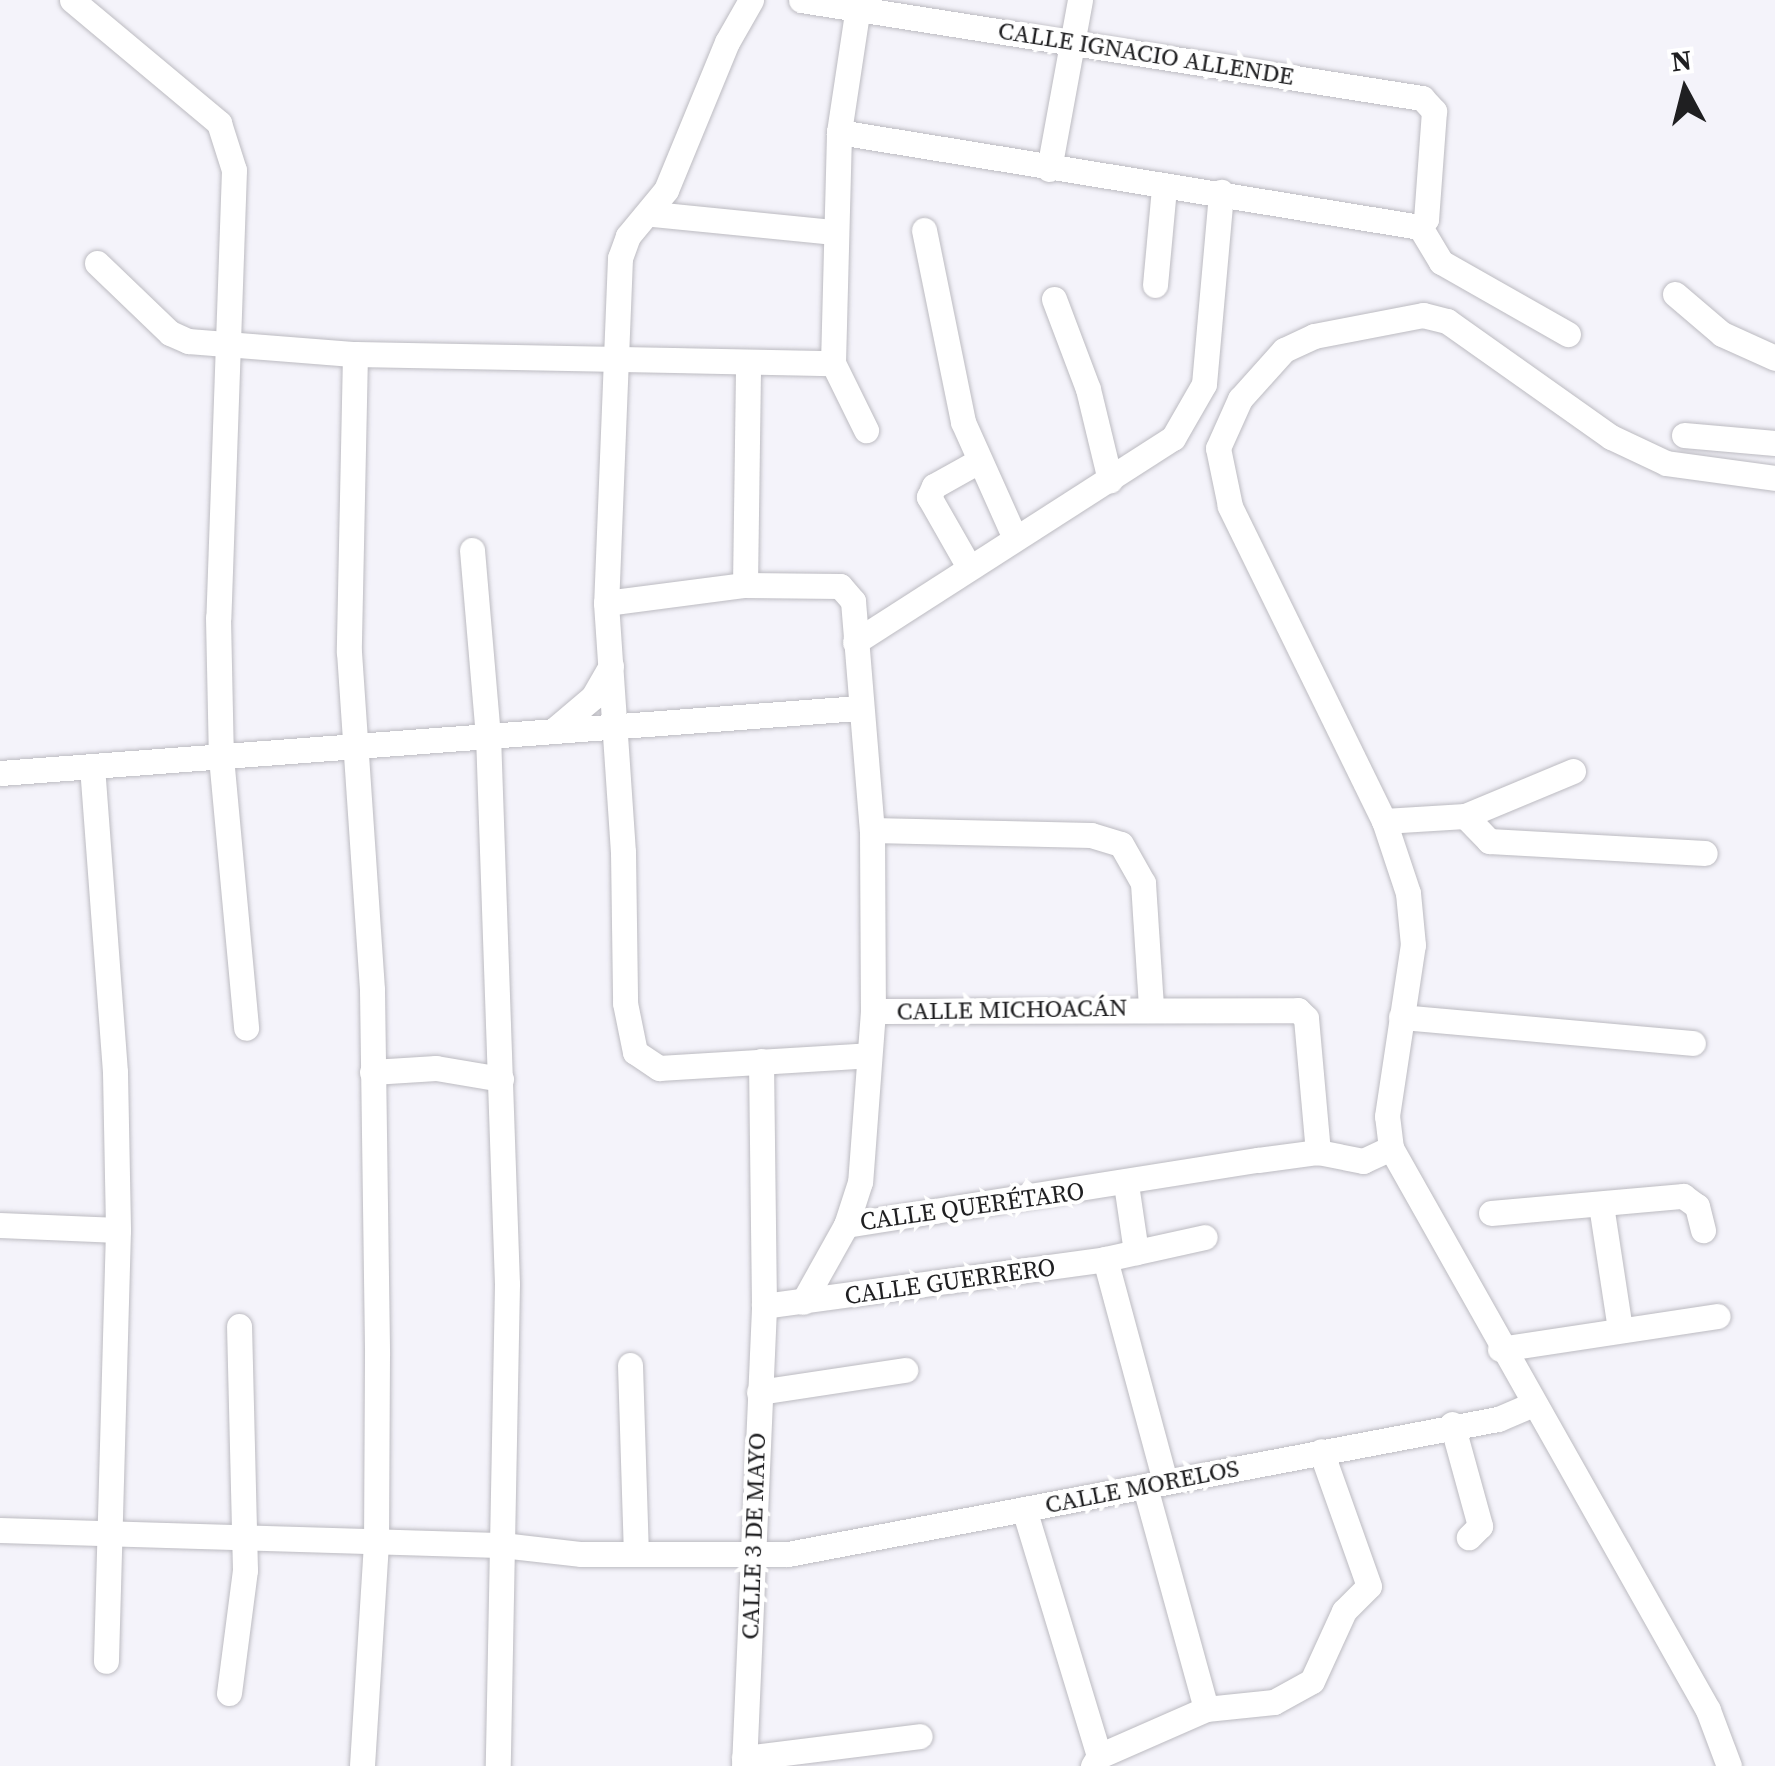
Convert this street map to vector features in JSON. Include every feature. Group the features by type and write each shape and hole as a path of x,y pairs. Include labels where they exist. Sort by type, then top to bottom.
{"street":[{"path":"72,0 203,108 226,136 234,170 218,618 221,757 246,1028"},
{"path":"752,0 653,214 622,247 606,603 616,728 625,1004 635,1052 659,1068 868,1055"},
{"name":"CALLE IGNACIO ALLENDE","path":"801,0 859,2 1431,102 1426,219 1420,227"},
{"path":"1049,169 1080,0"},
{"path":"859,2 839,132 832,232 833,363 866,430"},
{"path":"839,132 1420,227 1441,262 1568,334"},
{"path":"1155,286 1164,188"},
{"path":"1221,192 1225,391 1218,448 1230,506 1384,821 1412,916 1380,1153 1500,1349 1520,1411 1708,1710 1728,1766"},
{"path":"653,214 832,232"},
{"path":"924,230 963,422 1015,538"},
{"path":"97,264 170,333 229,345 354,354 748,366 833,363"},
{"path":"1675,294 1722,334 1775,358"},
{"path":"1054,299 1088,390 1110,480"},
{"path":"855,642 1174,438 1225,391 1314,336 1423,315 1447,320 1611,436 1666,463 1775,478"},
{"path":"354,354 349,652 372,1072 376,1543 368,1764"},
{"path":"745,585 748,366"},
{"path":"1684,434 1775,443"},
{"path":"969,567 929,497 934,486 979,461"},
{"path":"472,550 488,735 501,1078 502,1544 498,1766"},
{"path":"606,603 745,585 848,590 872,830 873,1011 860,1182 846,1225"},
{"path":"554,730 593,697 611,666"},
{"path":"0,773 859,708"},
{"path":"92,766 115,1072 118,1230 106,1661"},
{"path":"1384,821 1465,816 1573,771"},
{"path":"1465,816 1489,841 1705,853"},
{"path":"872,830 1091,835 1121,844 1143,883 1150,1008"},
{"name":"CALLE MICHOACÁN","path":"873,1011 1302,1011 1318,1152"},
{"path":"1401,1017 1693,1043"},
{"name":"CALLE 3 DE MAYO","path":"744,1762 764,1306 760,1061"},
{"path":"372,1072 436,1068 501,1078"},
{"path":"1318,1152 1380,1153"},
{"name":"CALLE QUERÉTARO","path":"803,1302 846,1225 1318,1152"},
{"path":"1126,1184 1136,1252"},
{"path":"1491,1213 1686,1197 1697,1206 1703,1230"},
{"path":"1601,1205 1620,1329"},
{"path":"0,1225 118,1230"},
{"name":"CALLE GUERRERO","path":"764,1306 1105,1260 1205,1237"},
{"path":"1105,1260 1206,1710"},
{"path":"1500,1349 1718,1316"},
{"path":"228,1693 244,1539 239,1326"},
{"path":"630,1364 636,1554"},
{"path":"760,1392 905,1370"},
{"name":"CALLE MORELOS","path":"0,1530 107,1536 502,1544 636,1554 752,1556 824,1550 1520,1411"},
{"path":"1452,1424 1480,1526 1469,1537"},
{"path":"1024,1508 1096,1761 1206,1710 1274,1702 1306,1688 1332,1647 1344,1611 1366,1590 1367,1572 1345,1528 1321,1450"},
{"path":"744,1762 920,1736"}]}
